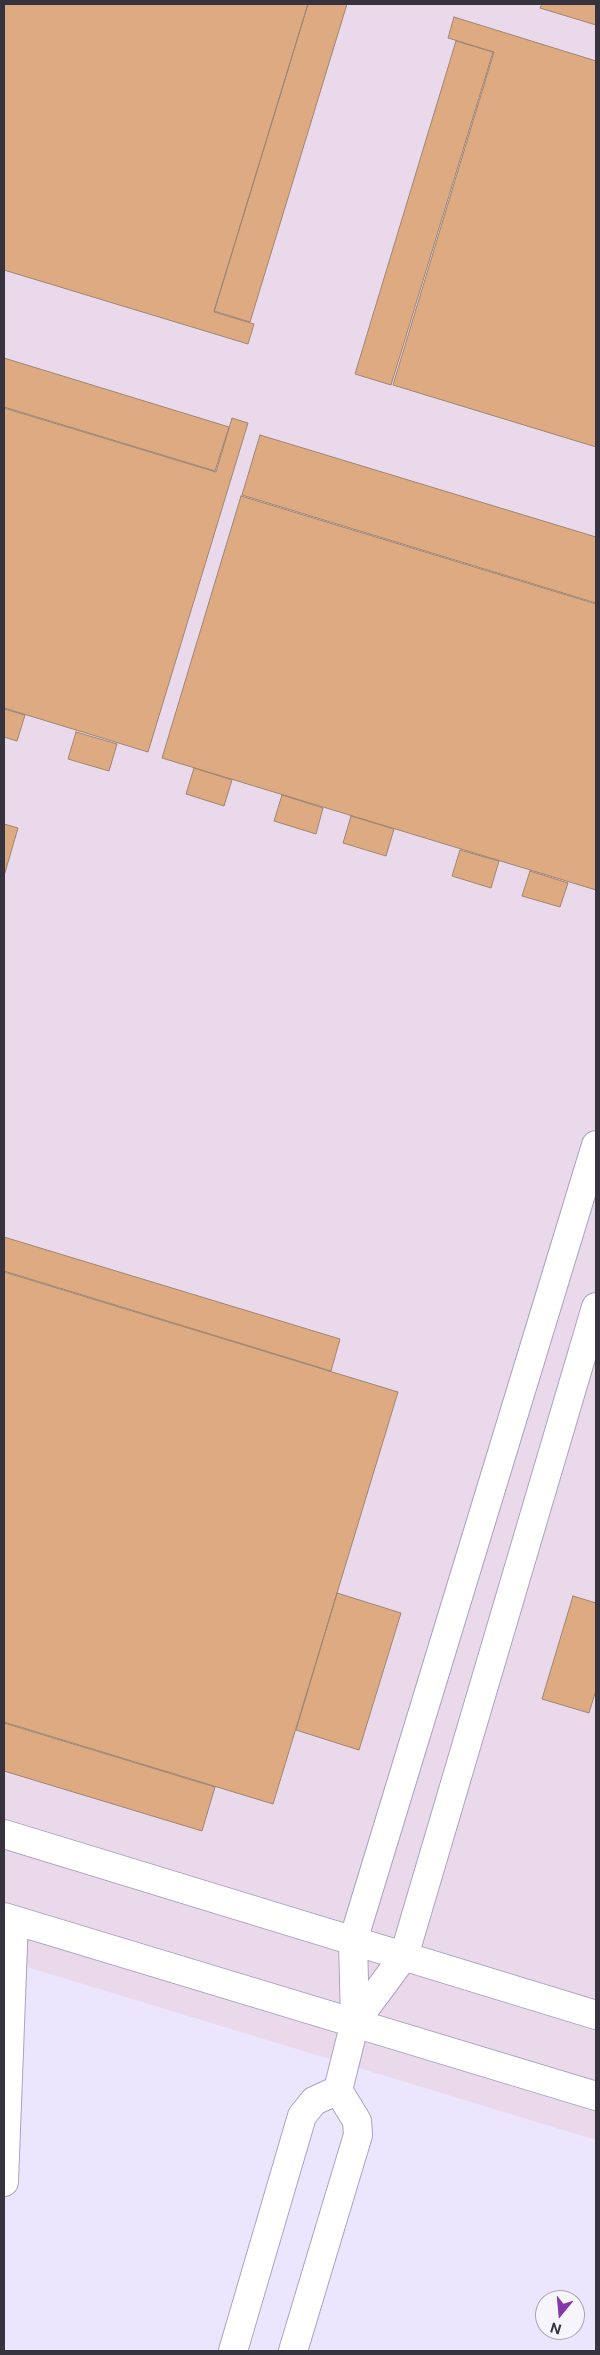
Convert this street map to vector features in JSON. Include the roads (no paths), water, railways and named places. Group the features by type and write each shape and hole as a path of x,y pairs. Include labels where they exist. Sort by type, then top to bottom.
{"street":[{"path":"293,2351 358,2135 357,2121 338,2090 355,2022 353,1941 596,1145"},
{"path":"355,2022 404,1956 596,1307"},
{"path":"4,1834 596,2015"},
{"path":"4,2182 9,1918 596,2096"},
{"path":"233,2351 302,2116 314,2101 338,2090"}]}
